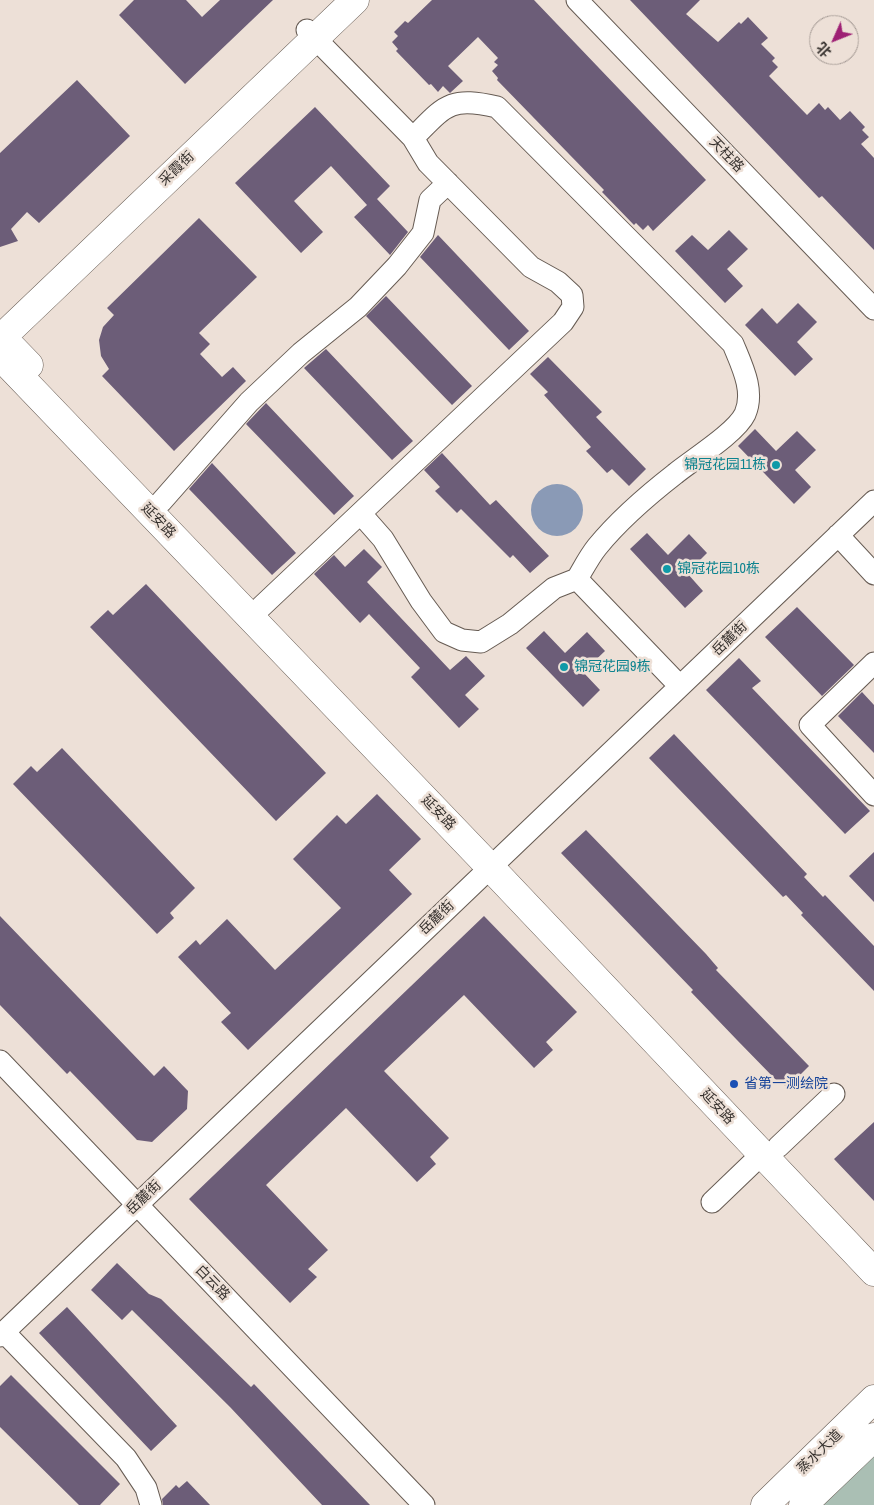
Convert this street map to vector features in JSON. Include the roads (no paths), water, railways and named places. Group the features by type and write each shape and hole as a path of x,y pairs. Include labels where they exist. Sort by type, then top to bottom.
{"main road":[{"name":"采霞街","path":"311,34 338,0"},
{"name":"采霞街","path":"0,338 311,34 355,0"},
{"name":"延安路","path":"0,338 261,607 492,859"},
{"name":"延安路","path":"0,338 770,1150 874,1272"},
{"name":"延安路","path":"770,1150 874,1247"},
{"name":"蒸水大道","path":"765,1505 874,1399"},
{"name":"蒸水大道","path":"803,1505 874,1436"}],"street":[{"name":"天柱路","path":"577,0 874,309"},
{"path":"261,607 563,322 573,307 572,295 558,282 531,267 428,163 413,138 311,34"},
{"path":"361,514 383,539 421,600 444,632 462,640 481,642 510,624 554,588 577,580 596,548 628,515 675,474 722,438 744,416 750,396 743,368 733,344 497,107 473,101 445,107 413,138"},
{"path":"161,502 218,439 248,402 302,353 358,307 397,266 423,233 430,200 448,183"},
{"name":"岳麓街","path":"492,859 674,679 874,488"},
{"name":"岳麓街","path":"2,1330 492,859 874,501"},
{"path":"838,535 874,574"},
{"path":"577,580 674,679"},
{"path":"874,663 810,725 874,795"},
{"name":"白云路","path":"0,1062 415,1505"},
{"name":"白云路","path":"0,1070 131,1204"},
{"path":"712,1202 834,1094"},
{"path":"2,1330 126,1458 146,1488 151,1505"}],"water":[{"path":"552,484 562,484 576,491 583,505 583,515 576,529 562,536 552,536 542,532 535,525 531,515 531,505 535,495 542,488"}],"place":[{"name":"锦冠花园11栋","path":"776,465"},
{"name":"锦冠花园10栋","path":"667,569"},
{"name":"锦冠花园9栋","path":"564,667"},
{"name":"省第一测绘院","path":"734,1084"}]}
